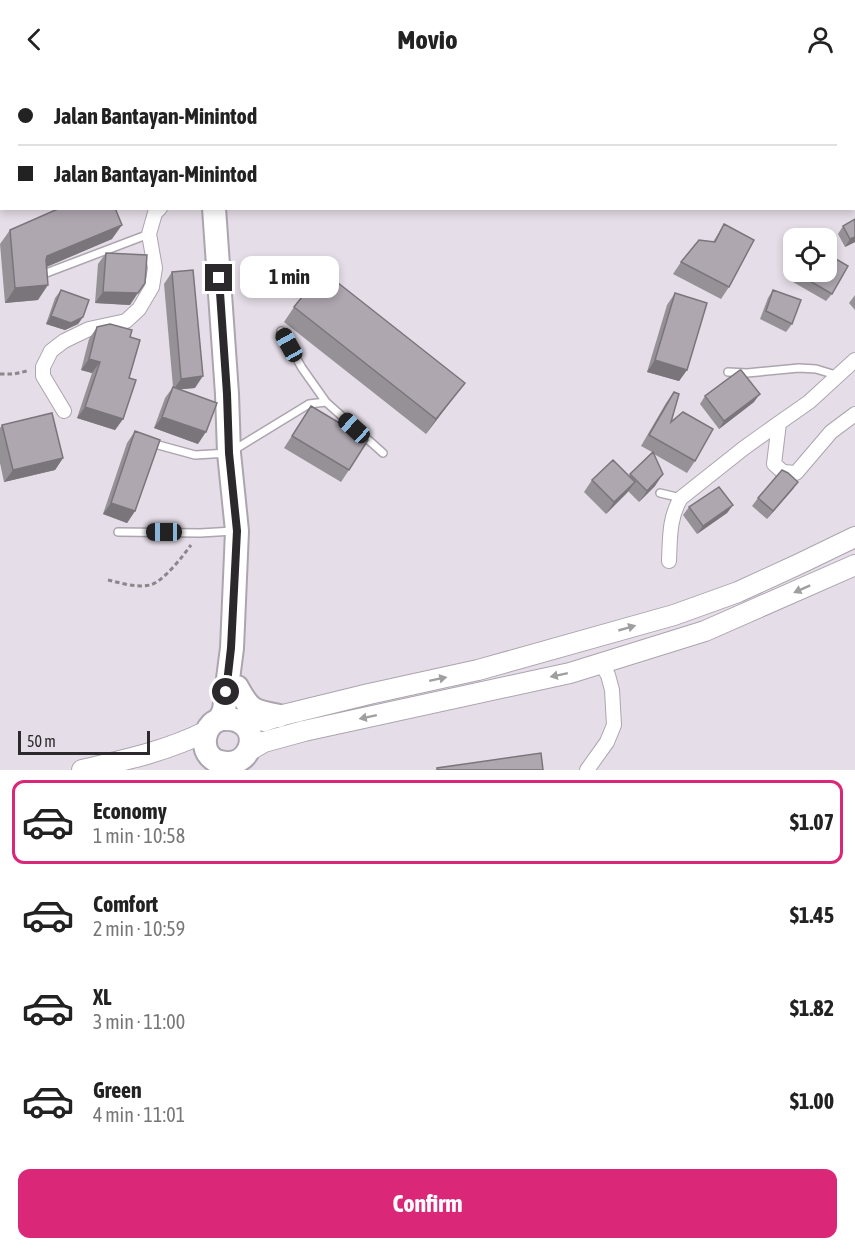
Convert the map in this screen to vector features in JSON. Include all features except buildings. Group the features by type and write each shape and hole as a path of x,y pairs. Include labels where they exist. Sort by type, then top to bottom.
{"main road":[{"path":"214,210 229,453 237,531 231,648 224,710 227,724 250,739 233,761"},
{"path":"82,770 146,755 227,724 262,722 369,694 478,670 674,615 738,592 855,537"},
{"path":"146,755 198,750 233,761 264,742 304,731 570,673 705,631 855,565"},
{"path":"231,648 236,667 235,711 227,724 204,742 233,761"},
{"path":"237,687 253,709 279,716"}],"street":[{"path":"64,411 43,376 43,367 51,351 64,341 89,329 126,321 139,309 152,287 155,268 149,234 154,213 158,210"},
{"path":"669,561 672,518 681,498 744,448 809,402 855,360"},
{"path":"779,423 774,464 783,472 796,473 831,432 855,414"},
{"path":"587,770 607,742 614,725 610,682 601,664"}],"lane":[{"path":"42,275 149,234"},
{"path":"281,331 302,368 326,402 383,453"},
{"path":"728,372 747,373 799,368 816,369 839,376"},
{"path":"151,443 195,455 229,453 309,404 326,402"},
{"path":"660,493 681,498"},
{"path":"118,532 237,531"}],"path":[{"path":"0,374 14,374 43,367"},
{"path":"108,580 127,585 152,585 174,567 200,533"}],"route":[{"path":"219,278 229,453 237,531 231,648 226,692"}]}
